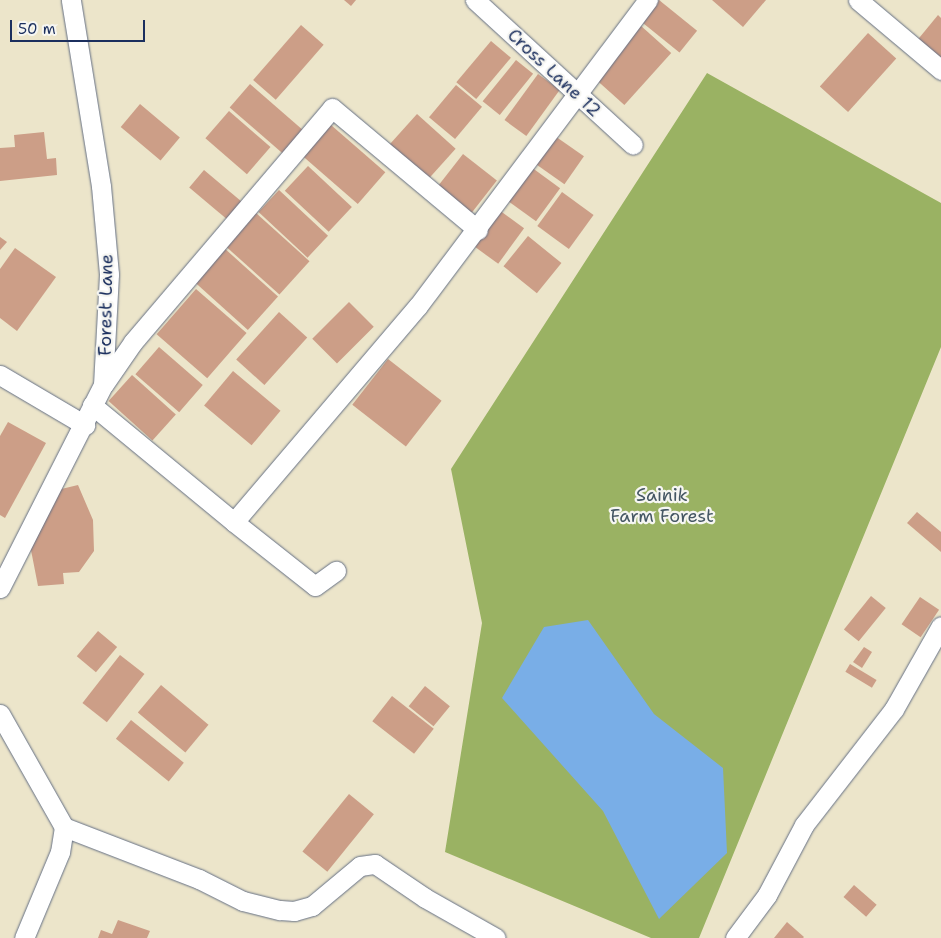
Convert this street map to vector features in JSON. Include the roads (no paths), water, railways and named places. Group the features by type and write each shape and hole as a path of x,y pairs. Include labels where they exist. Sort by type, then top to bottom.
{"street":[{"name":"Forest Lane","path":"0,588 85,426 92,405 103,385 109,274 101,186 71,0"},
{"name":"Cross Lane 12","path":"475,0 633,145"},
{"path":"234,522 418,306 478,230 524,162 648,0"},
{"path":"858,0 941,70"},
{"path":"103,385 133,342 332,108 478,230"},
{"path":"0,375 85,426"},
{"path":"92,405 315,586 336,571"},
{"path":"735,938 767,895 804,825 894,709 941,626"},
{"path":"0,714 64,827 60,852 24,938"},
{"path":"64,827 199,880 242,901 280,910 294,911 312,906 360,866 375,864 425,898 496,938"}],"water":[{"path":"588,620 654,714 723,768 727,853 659,919 603,811 502,698 544,627"}],"park label":[{"name":"Sainik Farm Forest","path":"662,506"}]}
